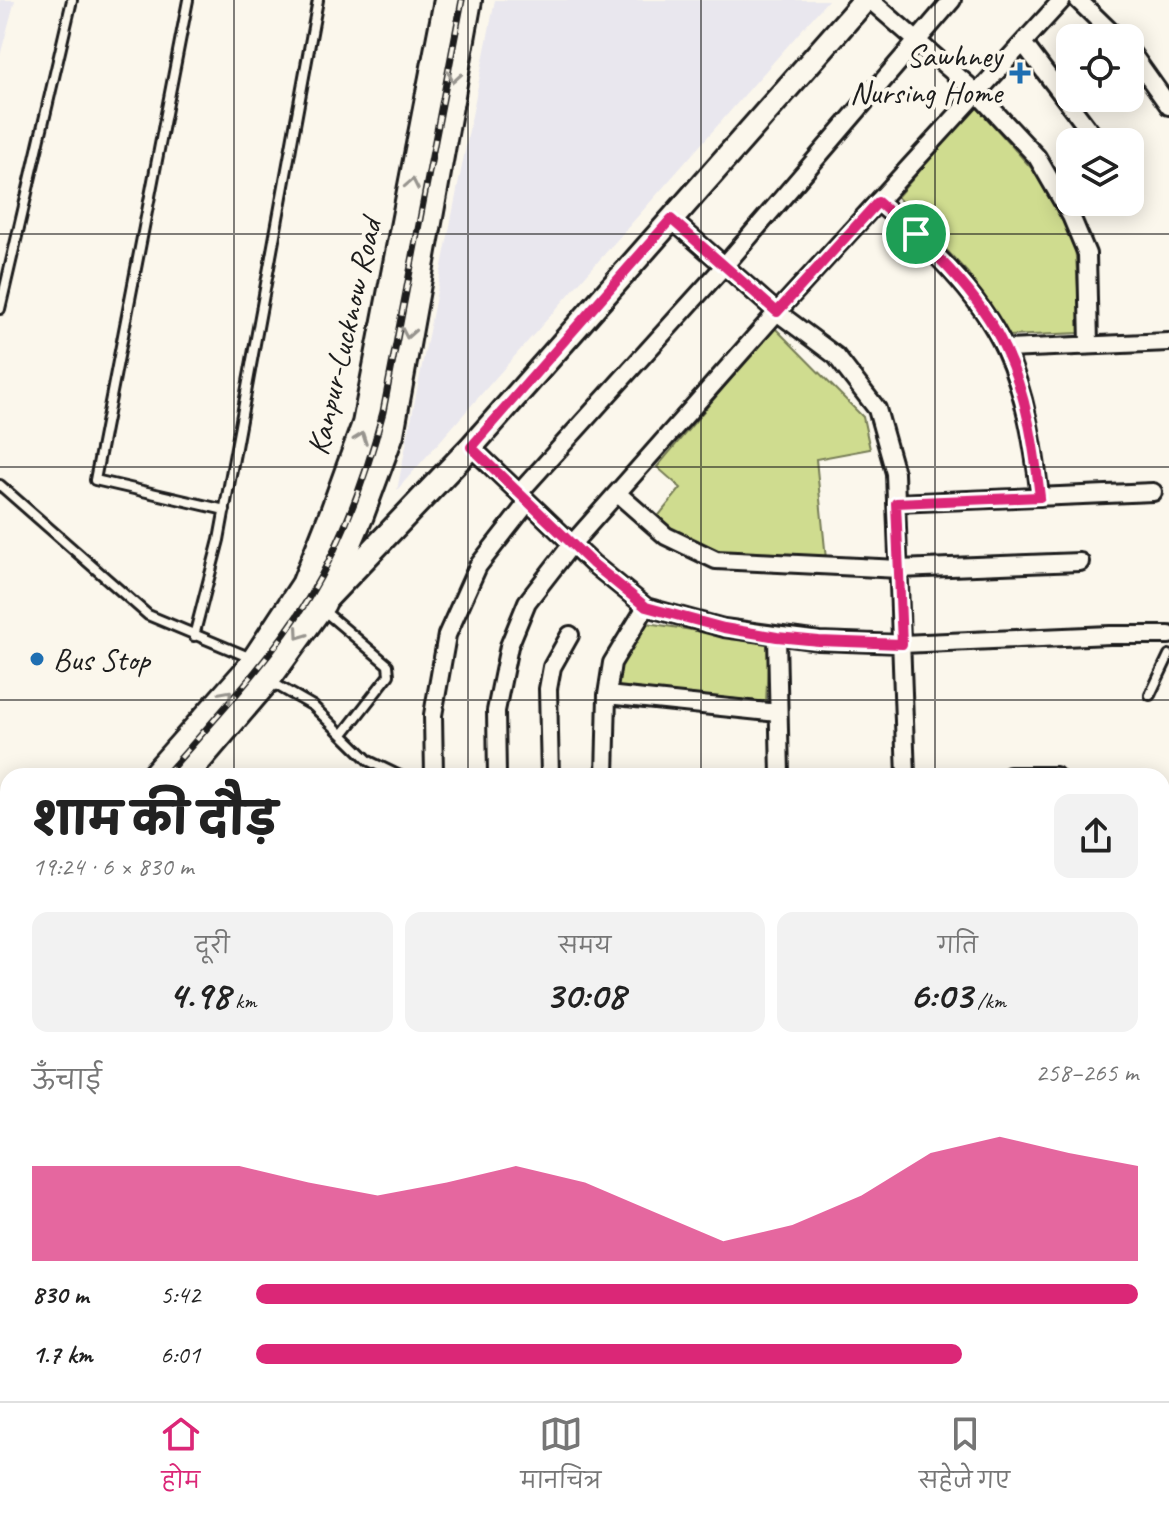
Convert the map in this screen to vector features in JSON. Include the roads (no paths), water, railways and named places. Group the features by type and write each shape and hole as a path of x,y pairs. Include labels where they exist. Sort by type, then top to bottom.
{"main road":[{"name":"Kanpur-Lucknow Road","path":"163,768 321,605 347,513 366,424 448,0"},
{"name":"Kanpur-Lucknow Road","path":"190,768 261,670 390,434 468,0"},
{"path":"321,605 471,447 867,0"},
{"path":"347,513 399,521"}],"street":[{"path":"867,0 977,93 1037,157 1071,216 1087,254 1089,345"},
{"path":"434,768 433,715 447,635 478,566 524,497 952,0"},
{"path":"497,768 496,711 509,646 527,602 572,544 777,312 1062,0"},
{"path":"1078,0 1103,24"},
{"path":"1023,43 1087,128"},
{"path":"1144,71 1169,106"},
{"path":"878,202 916,234 969,291 1005,349 1032,431 1040,497"},
{"path":"671,219 777,312 836,356 877,409 895,473 906,768"},
{"path":"1005,349 1169,342"},
{"path":"471,447 572,544 646,607 724,628 819,641 902,644 1169,635"},
{"path":"896,503 1153,492"},
{"path":"617,493 666,536 716,560 899,569 1080,562"},
{"path":"605,768 607,695 612,663 646,607"},
{"path":"550,768 548,689 552,667 570,635"},
{"path":"777,637 780,768"},
{"path":"607,695 778,713"}],"lane":[{"path":"0,309 72,0"},
{"path":"188,0 95,480 225,510"},
{"path":"194,636 225,510 318,0"},
{"path":"0,485 148,615 261,670 313,706 369,761 383,768"},
{"path":"321,605 388,665 389,675 343,734"},
{"path":"1150,695 1169,655"}],"railway":[{"path":"172,768 240,690 292,623 321,577 352,508 383,412 462,0"}],"place":[{"name":"Sawhney Nursing Home","path":"1020,73"},
{"name":"Bus Stop","path":"37,659"}]}
